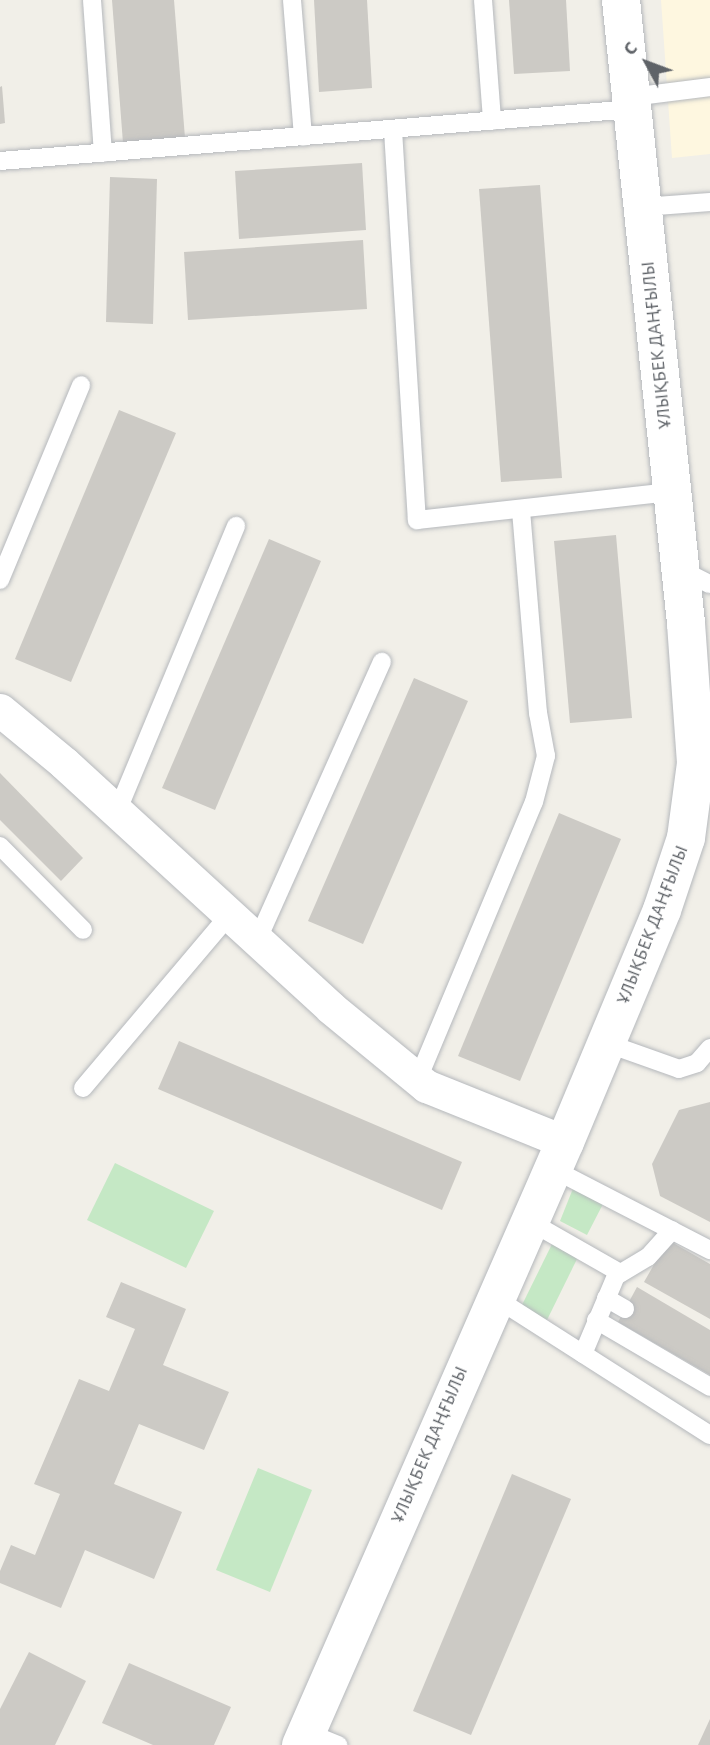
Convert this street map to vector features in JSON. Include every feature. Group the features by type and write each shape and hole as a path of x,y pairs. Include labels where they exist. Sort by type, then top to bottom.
{"street":[{"name":"ҰЛЫҚБЕК ДАҢҒЫЛЫ","path":"315,1741 494,1297 559,1156 662,910 686,838 696,763 695,577 672,492 621,0"},
{"path":"0,710 117,811 257,941 418,1079 559,1156"}],"lane":[{"path":"92,0 103,153"},
{"path":"292,0 303,137"},
{"path":"483,0 492,121"},
{"path":"0,161 492,121 631,103 710,87"},
{"path":"393,130 417,520 672,492"},
{"path":"643,207 710,202"},
{"path":"0,580 81,385"},
{"path":"418,1079 534,802 546,756 538,713 521,510"},
{"path":"117,811 236,526"},
{"path":"257,941 382,662"},
{"path":"0,846 83,930"},
{"path":"83,1088 229,915"},
{"path":"606,1043 679,1069 703,1066 710,1048"},
{"path":"559,1156 672,1230 710,1250"},
{"path":"528,1221 621,1273"},
{"path":"583,1354 606,1298 621,1273 652,1259 672,1230"},
{"path":"494,1297 710,1436"},
{"path":"606,1298 625,1308"},
{"path":"597,1320 710,1387"}],"shaded area":[{"path":"661,0 710,0 710,154 672,158"}],"green space":[{"path":"115,1163 214,1211 186,1268 87,1220"},
{"path":"574,1186 604,1202 587,1235 560,1221"},
{"path":"553,1242 578,1257 547,1320 521,1307"},
{"path":"258,1468 312,1490 270,1592 216,1570"}],"building":[{"path":"112,0 174,0 185,138 123,143"},
{"path":"314,0 367,0 372,88 319,92"},
{"path":"509,0 566,0 570,71 514,74"},
{"path":"2,86 5,123 0,124 0,87"},
{"path":"362,163 366,230 239,239 235,171"},
{"path":"110,177 157,179 153,324 106,322"},
{"path":"540,185 562,478 501,482 479,189"},
{"path":"363,240 367,309 188,320 184,252"},
{"path":"119,410 176,433 71,682 15,659"},
{"path":"616,535 632,718 570,723 554,541"},
{"path":"269,539 321,561 215,810 162,788"},
{"path":"414,678 468,701 363,944 308,921"},
{"path":"0,773 83,858 61,881 0,820"},
{"path":"559,813 621,839 520,1081 458,1056"},
{"path":"179,1041 462,1162 442,1210 158,1089"},
{"path":"710,1102 710,1222 660,1196 652,1164 679,1110"},
{"path":"668,1240 710,1264 710,1319 644,1282"},
{"path":"121,1282 186,1309 163,1365 229,1392 204,1450 139,1424 114,1484 182,1512 154,1579 85,1550 61,1608 0,1583 0,1571 11,1545 35,1555 60,1494 34,1484 79,1379 109,1391 135,1329 106,1317"},
{"path":"637,1287 710,1330 710,1375 618,1322"},
{"path":"512,1474 571,1499 471,1735 413,1711"},
{"path":"29,1652 86,1681 55,1745 0,1745 0,1709"},
{"path":"129,1663 231,1707 214,1745 153,1745 102,1723"},
{"path":"710,1719 710,1745 698,1745"}]}
